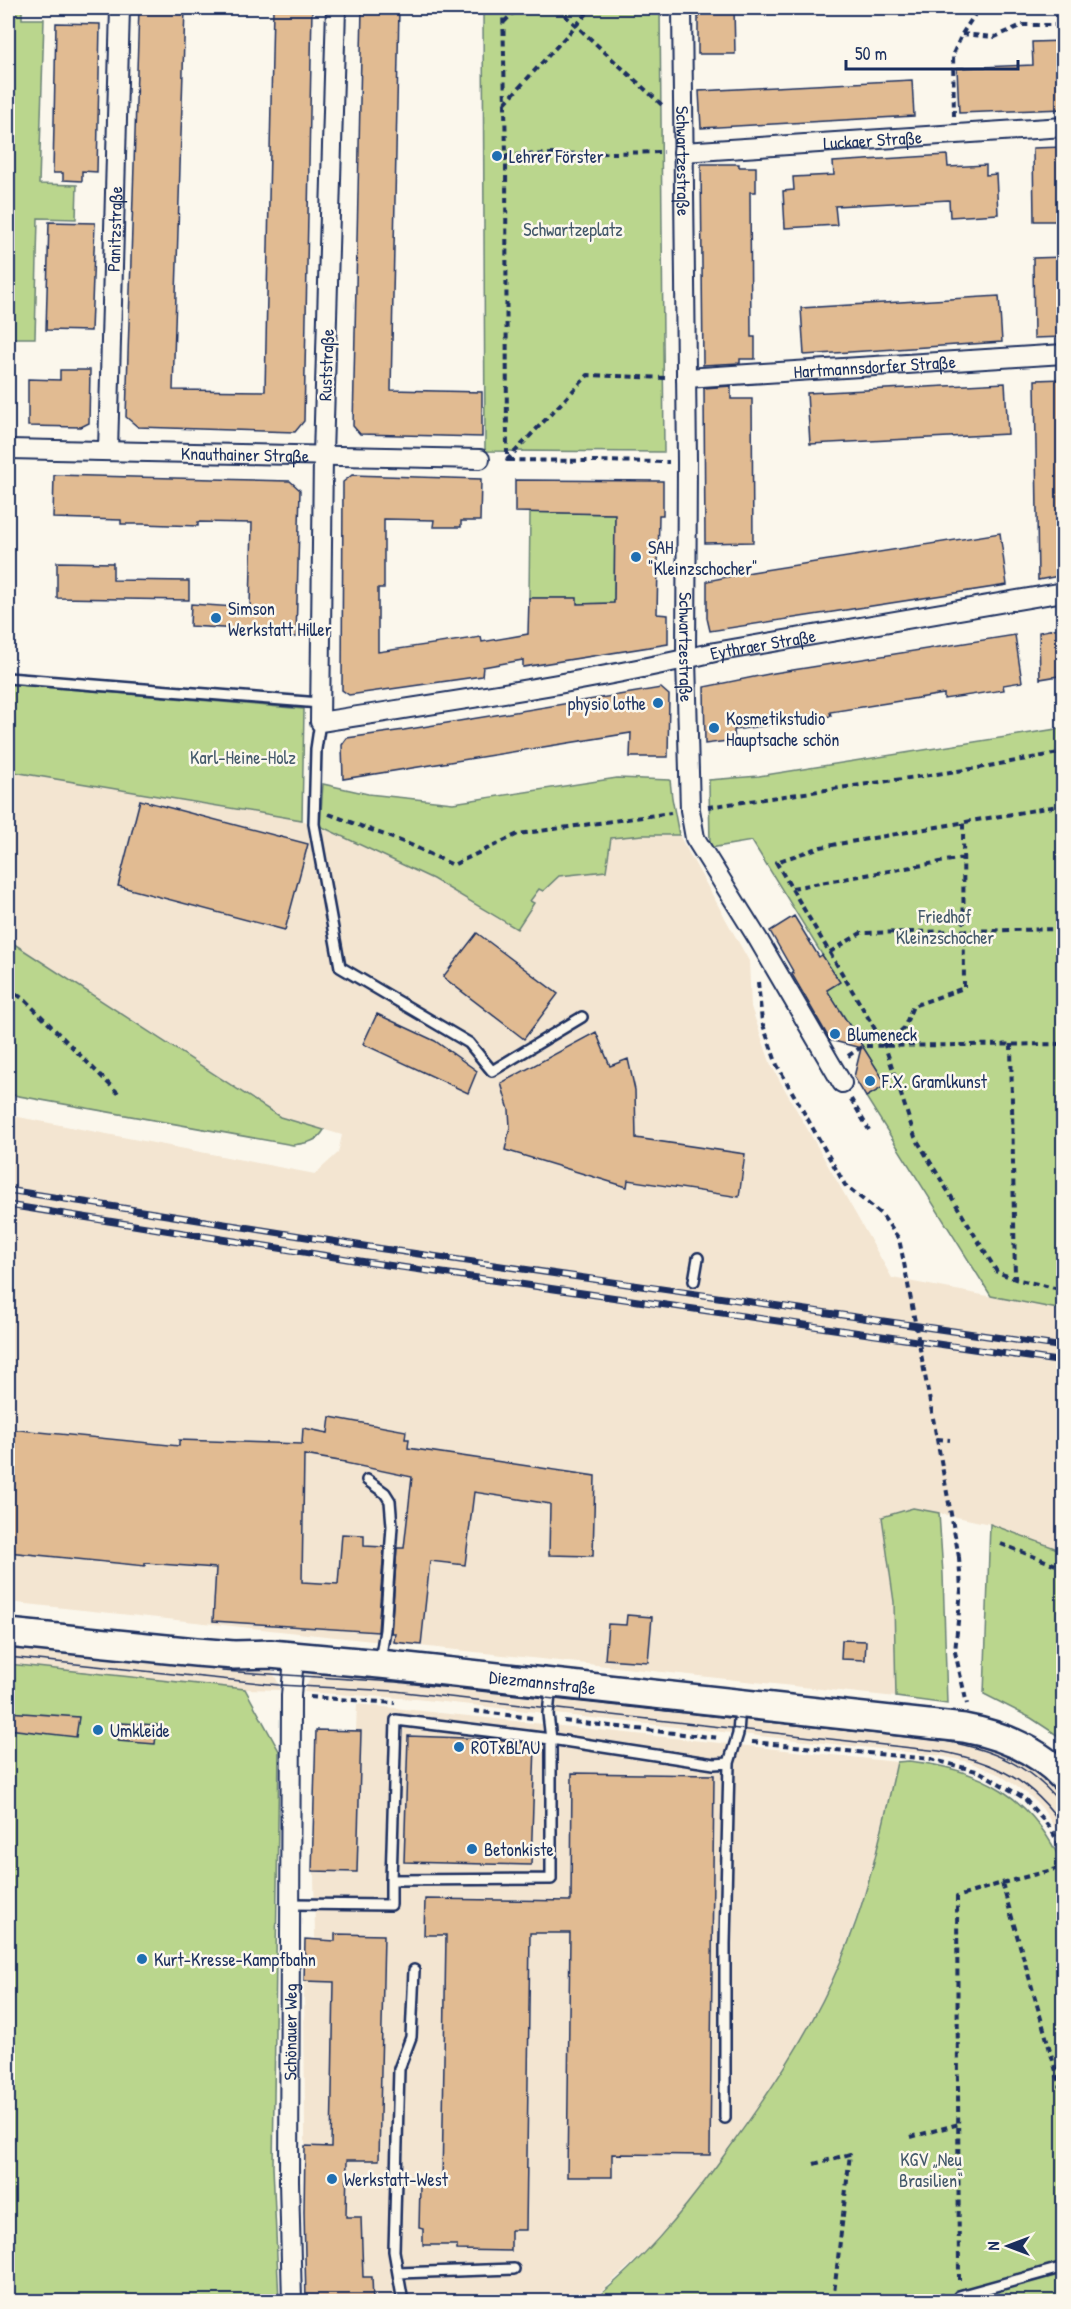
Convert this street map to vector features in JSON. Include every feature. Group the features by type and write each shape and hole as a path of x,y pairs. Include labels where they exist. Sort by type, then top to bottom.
{"street":[{"name":"Panitzstraße","path":"108,451 120,8"},
{"name":"Ruststraße","path":"320,723 323,456 336,8"},
{"name":"Schwartzestraße","path":"682,8 687,462 686,659 690,810 695,838 842,1083"},
{"name":"Luckaer Straße","path":"683,152 1064,127"},
{"name":"Hartmannsdorfer Straße","path":"686,378 1064,354"},
{"name":"Knauthainer Straße","path":"9,448 480,459"},
{"name":"Eythraer Straße","path":"320,723 1064,592"},
{"name":"Diezmannstraße","path":"8,1633 213,1654 294,1656 380,1664 932,1723 988,1733 1031,1751 1064,1778"},
{"name":"Schönauer Weg","path":"292,2301 290,2181 291,1696 294,1656"}],"lane":[{"path":"8,678 320,703"},
{"path":"320,723 316,749 314,824 340,967 469,1043 492,1071 582,1017"},
{"path":"694,1281 698,1258"},
{"path":"367,1480 385,1493 390,1501 392,1526 385,1630 380,1664"},
{"path":"391,1880 551,1879 549,1719 551,1682"},
{"path":"726,2118 729,1763 740,1703"},
{"path":"291,1904 391,1905 396,1720 551,1739 714,1764 729,1763"},
{"path":"403,2301 394,2251 399,2068 411,2037 414,1970"},
{"path":"959,2296 1064,2267"},
{"path":"398,2273 514,2269"}],"path":[{"path":"503,8 507,460"},
{"path":"503,22 518,8"},
{"path":"557,8 684,125"},
{"path":"505,104 592,8"},
{"path":"954,135 953,54 962,34 979,8"},
{"path":"962,34 995,37 1022,25 1064,25"},
{"path":"506,155 683,152"},
{"path":"507,460 588,375 686,378"},
{"path":"480,459 687,462"},
{"path":"709,807 955,771 1064,752"},
{"path":"1064,805 821,847 776,862 885,1046 915,1137 997,1272 1014,1279 1064,1290"},
{"path":"315,809 358,824 453,866 518,834 674,813"},
{"path":"885,1046 904,1028 913,1006 964,988 963,823"},
{"path":"792,888 963,858"},
{"path":"830,952 861,933 1064,929"},
{"path":"758,977 762,1022 777,1065 845,1185 882,1215 899,1239 959,1557 961,1590 955,1652 967,1704"},
{"path":"8,988 27,1000 118,1093"},
{"path":"1011,1044 1014,1279"},
{"path":"832,1066 863,1046 1064,1044"},
{"path":"842,1083 869,1130"},
{"path":"937,1439 950,1440"},
{"path":"1001,1544 1064,1568"},
{"path":"291,1696 405,1704"},
{"path":"471,1711 931,1759 980,1772 1024,1798 1050,1829 1064,1854"},
{"path":"910,2301 946,2294 959,2296 957,1897 1064,1867"},
{"path":"1002,1883 1064,2099"},
{"path":"911,2137 959,2124"},
{"path":"814,2164 850,2154 833,2301"}],"shaded area":[{"path":"8,771 302,820 360,844 433,879 517,929 533,903 530,901 539,889 543,891 559,876 606,871 611,838 679,835 749,961 751,1007 771,1065 892,1278 1063,1310 1063,1551 990,1524 914,1508 882,1517 894,1602 896,1697 8,1602 8,1115 315,1174 338,1153 342,1135 280,1117 8,940"},
{"path":"8,1642 270,1667 280,1690 245,1689 8,1664"},
{"path":"314,1669 948,1736 1007,1752 1043,1776 1063,1797 1063,1840 1042,1808 1029,1795 1000,1775 969,1762 936,1755 416,1699 304,1692"},
{"path":"357,1704 897,1762 872,1872 840,1963 806,2034 765,2100 696,2194 649,2248 591,2301 306,2301 304,1981 305,1939 315,1939 314,1871 312,1871 316,1730 356,1731"}],"green space":[{"path":"8,8 22,8 22,19 44,19 39,184 77,185 76,219 38,218 35,338 13,338 10,430 8,430"},
{"name":"Schwartzeplatz","path":"483,8 660,8 664,452 485,451"},
{"path":"530,512 615,514 614,603 577,604 576,598 529,598"},
{"name":"Karl-Heine-Holz","path":"8,684 304,709 302,820 8,771"},
{"name":"Friedhof Kleinzschocher","path":"1063,728 1063,1310 991,1296 866,1097 886,1084 839,1008 821,994 839,982 752,841 710,848 709,780 759,776"},
{"path":"617,778 670,780 679,835 611,838 606,871 559,876 543,891 539,889 530,901 534,903 517,929 433,879 320,826 323,784 368,794 453,803"},
{"path":"8,940 280,1117 324,1130 307,1143 293,1145 8,1094"},
{"path":"913,1508 939,1513 947,1704 896,1697 894,1602 882,1517"},
{"path":"990,1524 1063,1551 1063,1739 1031,1718 984,1694"},
{"name":"Kurt-Kresse-Kampfbahn","path":"8,1664 245,1689 279,1751 273,2167 279,2301 8,2302"},
{"name":"KGV „Neu Brasilien“","path":"909,1761 960,1771 1002,1790 1036,1821 1063,1866 1063,2301 591,2302 643,2255 689,2202 752,2117 800,2042 828,1990 859,1914 897,1762"}],"building":[{"path":"139,8 185,8 173,390 265,391 273,8 312,8 304,421 295,432 138,427 126,417"},
{"path":"362,8 399,8 391,390 482,392 482,437 360,434 353,426"},
{"path":"698,8 734,8 735,54 698,54"},
{"path":"56,23 100,24 97,172 82,171 82,181 63,180 63,173 53,173"},
{"path":"1064,41 1064,109 959,113 957,68 1033,65 1032,42"},
{"path":"912,80 914,116 701,128 699,91"},
{"path":"1064,147 1064,221 1034,221 1033,148"},
{"path":"947,155 948,167 986,165 986,175 996,174 998,214 950,217 949,200 835,206 837,225 785,228 783,191 794,190 793,177 834,175 833,162"},
{"path":"701,164 739,164 739,167 756,167 756,192 750,192 751,337 755,337 755,359 740,359 740,363 703,365"},
{"path":"49,222 95,223 91,331 46,330"},
{"path":"1064,257 1064,337 1034,338 1033,258"},
{"path":"999,296 1002,342 804,355 801,308"},
{"path":"60,370 90,370 89,423 81,427 28,426 28,379 60,380"},
{"path":"1064,379 1064,575 1038,580 1035,380"},
{"path":"1005,383 1008,434 810,444 807,393"},
{"path":"731,386 731,399 752,399 753,542 705,543 704,388"},
{"path":"54,475 290,481 300,490 296,637 254,635 254,630 190,626 191,604 250,608 252,523 198,522 198,526 121,524 121,520 53,518"},
{"path":"352,475 481,479 480,521 461,521 461,527 433,527 434,520 384,519 384,588 378,588 378,652 481,637 482,642 528,634 529,598 577,598 577,604 614,603 615,514 515,512 515,480 663,481 663,515 659,515 657,614 668,615 668,644 523,667 523,660 483,667 482,676 349,695 342,690 343,482"},
{"path":"1000,533 1007,585 710,631 707,618 707,581"},
{"path":"57,562 113,563 113,580 189,581 189,600 57,598"},
{"path":"1064,627 1064,675 1040,679 1039,632"},
{"path":"1015,635 1022,682 1003,685 1004,690 944,699 944,694 830,712 831,716 734,730 735,740 705,744 704,687 774,673"},
{"path":"661,688 669,695 668,757 630,757 631,733 343,779 342,745 347,738"},
{"path":"140,800 308,844 285,930 118,886"},
{"path":"794,916 819,957 822,955 840,982 827,990 887,1085 866,1097 854,1077 861,1048 830,1040 770,931"},
{"path":"477,933 558,994 524,1039 443,977"},
{"path":"377,1014 435,1041 477,1071 468,1093 363,1044"},
{"path":"596,1032 610,1066 628,1059 635,1090 636,1138 745,1154 739,1197 628,1180 627,1187 505,1150 510,1127 509,1110 501,1083"},
{"path":"330,1417 406,1431 405,1439 409,1439 408,1448 595,1476 593,1556 549,1555 550,1504 474,1492 465,1565 430,1561 421,1645 394,1642 395,1633 391,1633 397,1548 404,1548 412,1477 304,1455 302,1582 338,1584 342,1534 364,1535 364,1546 384,1547 378,1632 213,1621 216,1568 145,1563 145,1566 8,1552 10,1429 179,1446 179,1440 302,1444 303,1428 328,1433"},
{"path":"627,1615 652,1617 648,1662 605,1659 608,1624 626,1625"},
{"path":"842,1640 866,1641 865,1660 841,1659"},
{"path":"8,1712 79,1717 76,1737 8,1729"},
{"path":"120,1723 157,1725 155,1744 118,1741"},
{"path":"316,1730 361,1731 357,1872 312,1871"},
{"path":"408,1736 494,1739 535,1744 531,1865 404,1862"},
{"path":"572,1773 714,1775 710,2155 612,2154 612,2177 567,2177 570,1933 530,1933 526,2230 511,2230 511,2251 457,2250 457,2245 423,2245 423,2229 419,2228 420,2184 442,2184 446,1935 424,1935 425,1899 571,1901"},
{"path":"335,1934 384,1935 379,2160 347,2160 346,2217 361,2217 363,2277 372,2277 373,2301 306,2301 305,2146 331,2147 334,1982 304,1981 305,1939 335,1941"}],"tram line":[{"path":"8,1657 279,1685 395,1691 939,1751 977,1760 1010,1775 1039,1797 1064,1828"},
{"path":"222,1671 396,1682 945,1741 980,1749 1011,1762 1039,1781 1064,1808"}],"railway":[{"path":"8,1190 370,1247 1064,1347"},
{"path":"8,1205 366,1262 1064,1362"}],"place":[{"name":"Lehrer Förster","path":"497,156"},
{"name":"SAH \"Kleinzschocher\"","path":"636,557"},
{"name":"Simson Werkstatt Hiller","path":"216,618"},
{"name":"physio lothe","path":"658,703"},
{"name":"Kosmetikstudio Hauptsache schön","path":"714,728"},
{"name":"Blumeneck","path":"835,1034"},
{"name":"F.X. Gramlkunst","path":"870,1081"},
{"name":"Umkleide","path":"98,1730"},
{"name":"ROTxBLAU","path":"459,1747"},
{"name":"Betonkiste","path":"472,1849"},
{"name":"Kurt-Kresse-Kampfbahn","path":"142,1959"},
{"name":"Werkstatt-West","path":"332,2179"}]}
